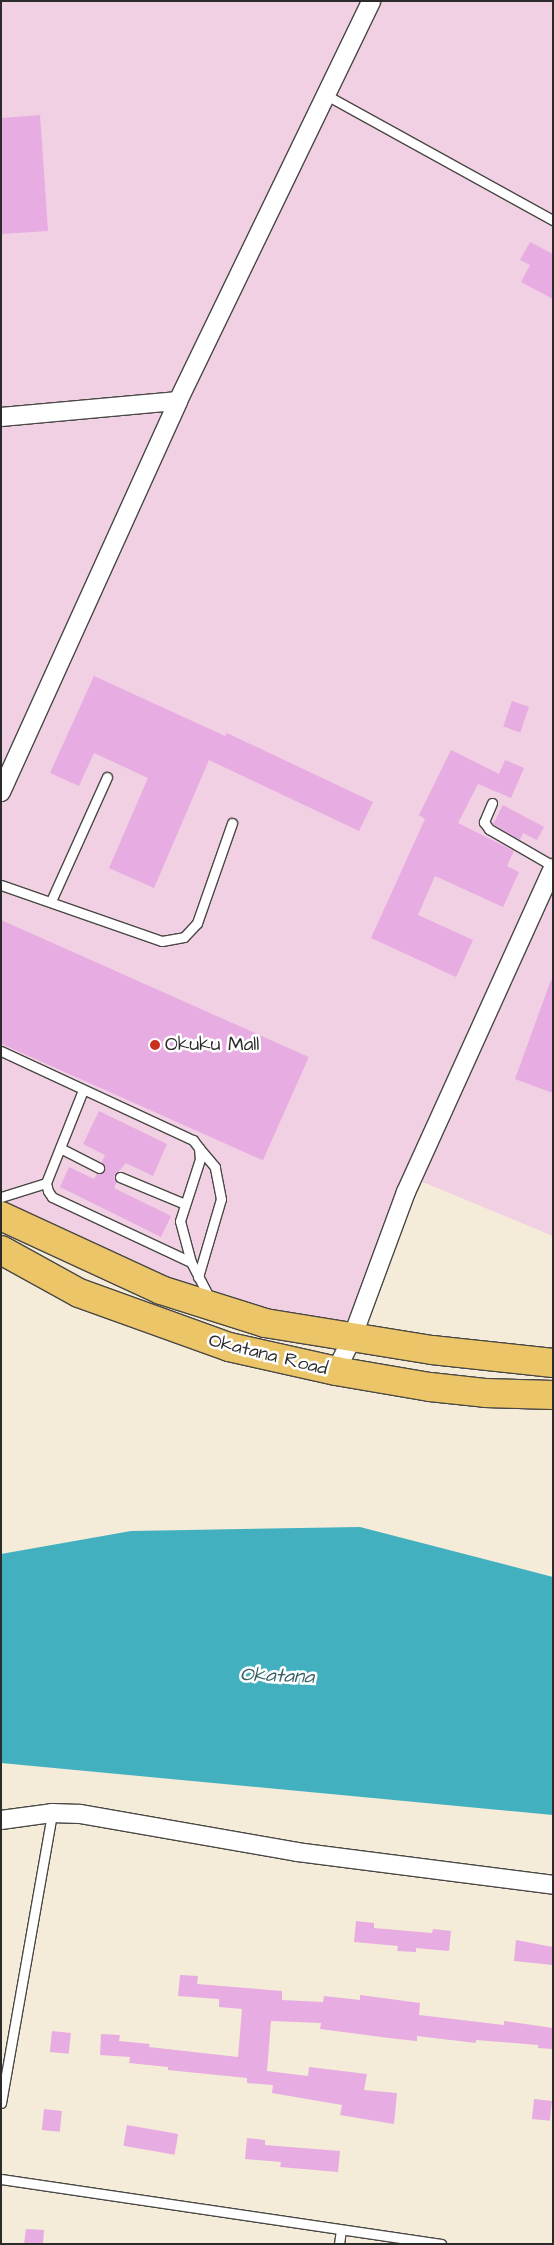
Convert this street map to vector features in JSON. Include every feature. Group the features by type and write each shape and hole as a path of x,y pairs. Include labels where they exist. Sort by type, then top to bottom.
{"main road":[{"name":"Okatana Road","path":"1,1216 84,1257 216,1310 264,1323 352,1338 553,1363"},
{"name":"Okatana Road","path":"1,1250 79,1293 121,1310 229,1347 336,1371 485,1393 553,1394"}],"street":[{"path":"1,792 178,402 328,96 372,1"},
{"path":"1,417 178,402"},
{"path":"336,1371 352,1338 406,1192 553,867"},
{"path":"1,1820 52,1813 80,1814 297,1852 553,1885"}],"lane":[{"path":"328,96 553,220"},
{"path":"51,901 107,777"},
{"path":"492,803 484,822 489,829 553,867"},
{"path":"1,885 162,941 184,937 197,923 232,823"},
{"path":"1,1051 193,1140 215,1167 222,1199 198,1277"},
{"path":"83,1090 46,1183 52,1197 191,1262"},
{"path":"60,1148 99,1168"},
{"path":"199,1148 200,1160 180,1221 191,1262 216,1310"},
{"path":"120,1177 185,1204"},
{"path":"1,1197 46,1183"},
{"path":"1,2102 52,1813"},
{"path":"1,2179 441,2244"},
{"path":"339,2244 341,2230"}],"shaded area":[{"path":"1,1 553,1 553,1236 413,1178 351,1335 261,1316 1,1212"}],"water":[{"name":"Okatana","path":"360,1527 553,1577 553,1815 1,1763 1,1554 131,1531"}],"building":[{"path":"40,115 48,231 1,234 1,118"},
{"path":"530,242 553,254 553,299 521,282 530,265 520,260"},
{"path":"94,676 225,736 227,733 373,802 359,831 209,760 154,888 109,868 148,778 94,753 79,786 50,773"},
{"path":"512,701 529,707 520,732 503,727"},
{"path":"451,750 499,774 505,760 524,768 511,798 478,784 458,823 514,851 507,866 519,872 503,907 435,876 418,915 473,940 456,977 371,938 425,819 419,815"},
{"path":"503,805 544,827 537,840 523,833 520,840 493,824"},
{"name":"Okuku Mall","path":"1,920 309,1057 263,1160 1,1044"},
{"path":"551,980 553,980 553,1093 515,1079"},
{"path":"99,1111 167,1144 153,1176 126,1163 114,1177 117,1182 114,1188 171,1216 161,1237 60,1187 69,1167 94,1179 97,1174 104,1171 102,1162 105,1155 83,1144"},
{"path":"356,1921 374,1923 374,1928 432,1933 433,1929 451,1931 449,1951 416,1948 416,1952 397,1951 398,1946 354,1942"},
{"path":"516,1940 553,1947 553,1965 514,1961"},
{"path":"180,1975 198,1976 197,1984 282,1991 282,2000 323,2002 324,1996 360,2000 360,1995 420,2003 419,2015 504,2025 504,2021 553,2028 553,2049 538,2048 538,2045 476,2040 476,2043 417,2036 417,2041 320,2029 321,2023 271,2021 267,2071 308,2076 309,2067 367,2074 364,2090 397,2093 394,2124 340,2115 342,2105 272,2093 273,2085 247,2083 247,2078 168,2070 168,2067 129,2063 130,2057 100,2055 101,2034 120,2035 119,2041 150,2044 149,2047 238,2057 242,2009 219,2007 219,1999 178,1996"},
{"path":"52,2031 71,2033 69,2054 50,2052"},
{"path":"534,2099 552,2101 550,2121 532,2119"},
{"path":"44,2109 62,2111 60,2132 42,2130"},
{"path":"127,2125 178,2134 175,2155 123,2146"},
{"path":"247,2138 265,2140 265,2145 340,2151 338,2172 280,2167 281,2162 245,2159"},
{"path":"26,2229 44,2230 43,2244 24,2244"}],"place":[{"name":"Okuku Mall","path":"155,1045"}]}
